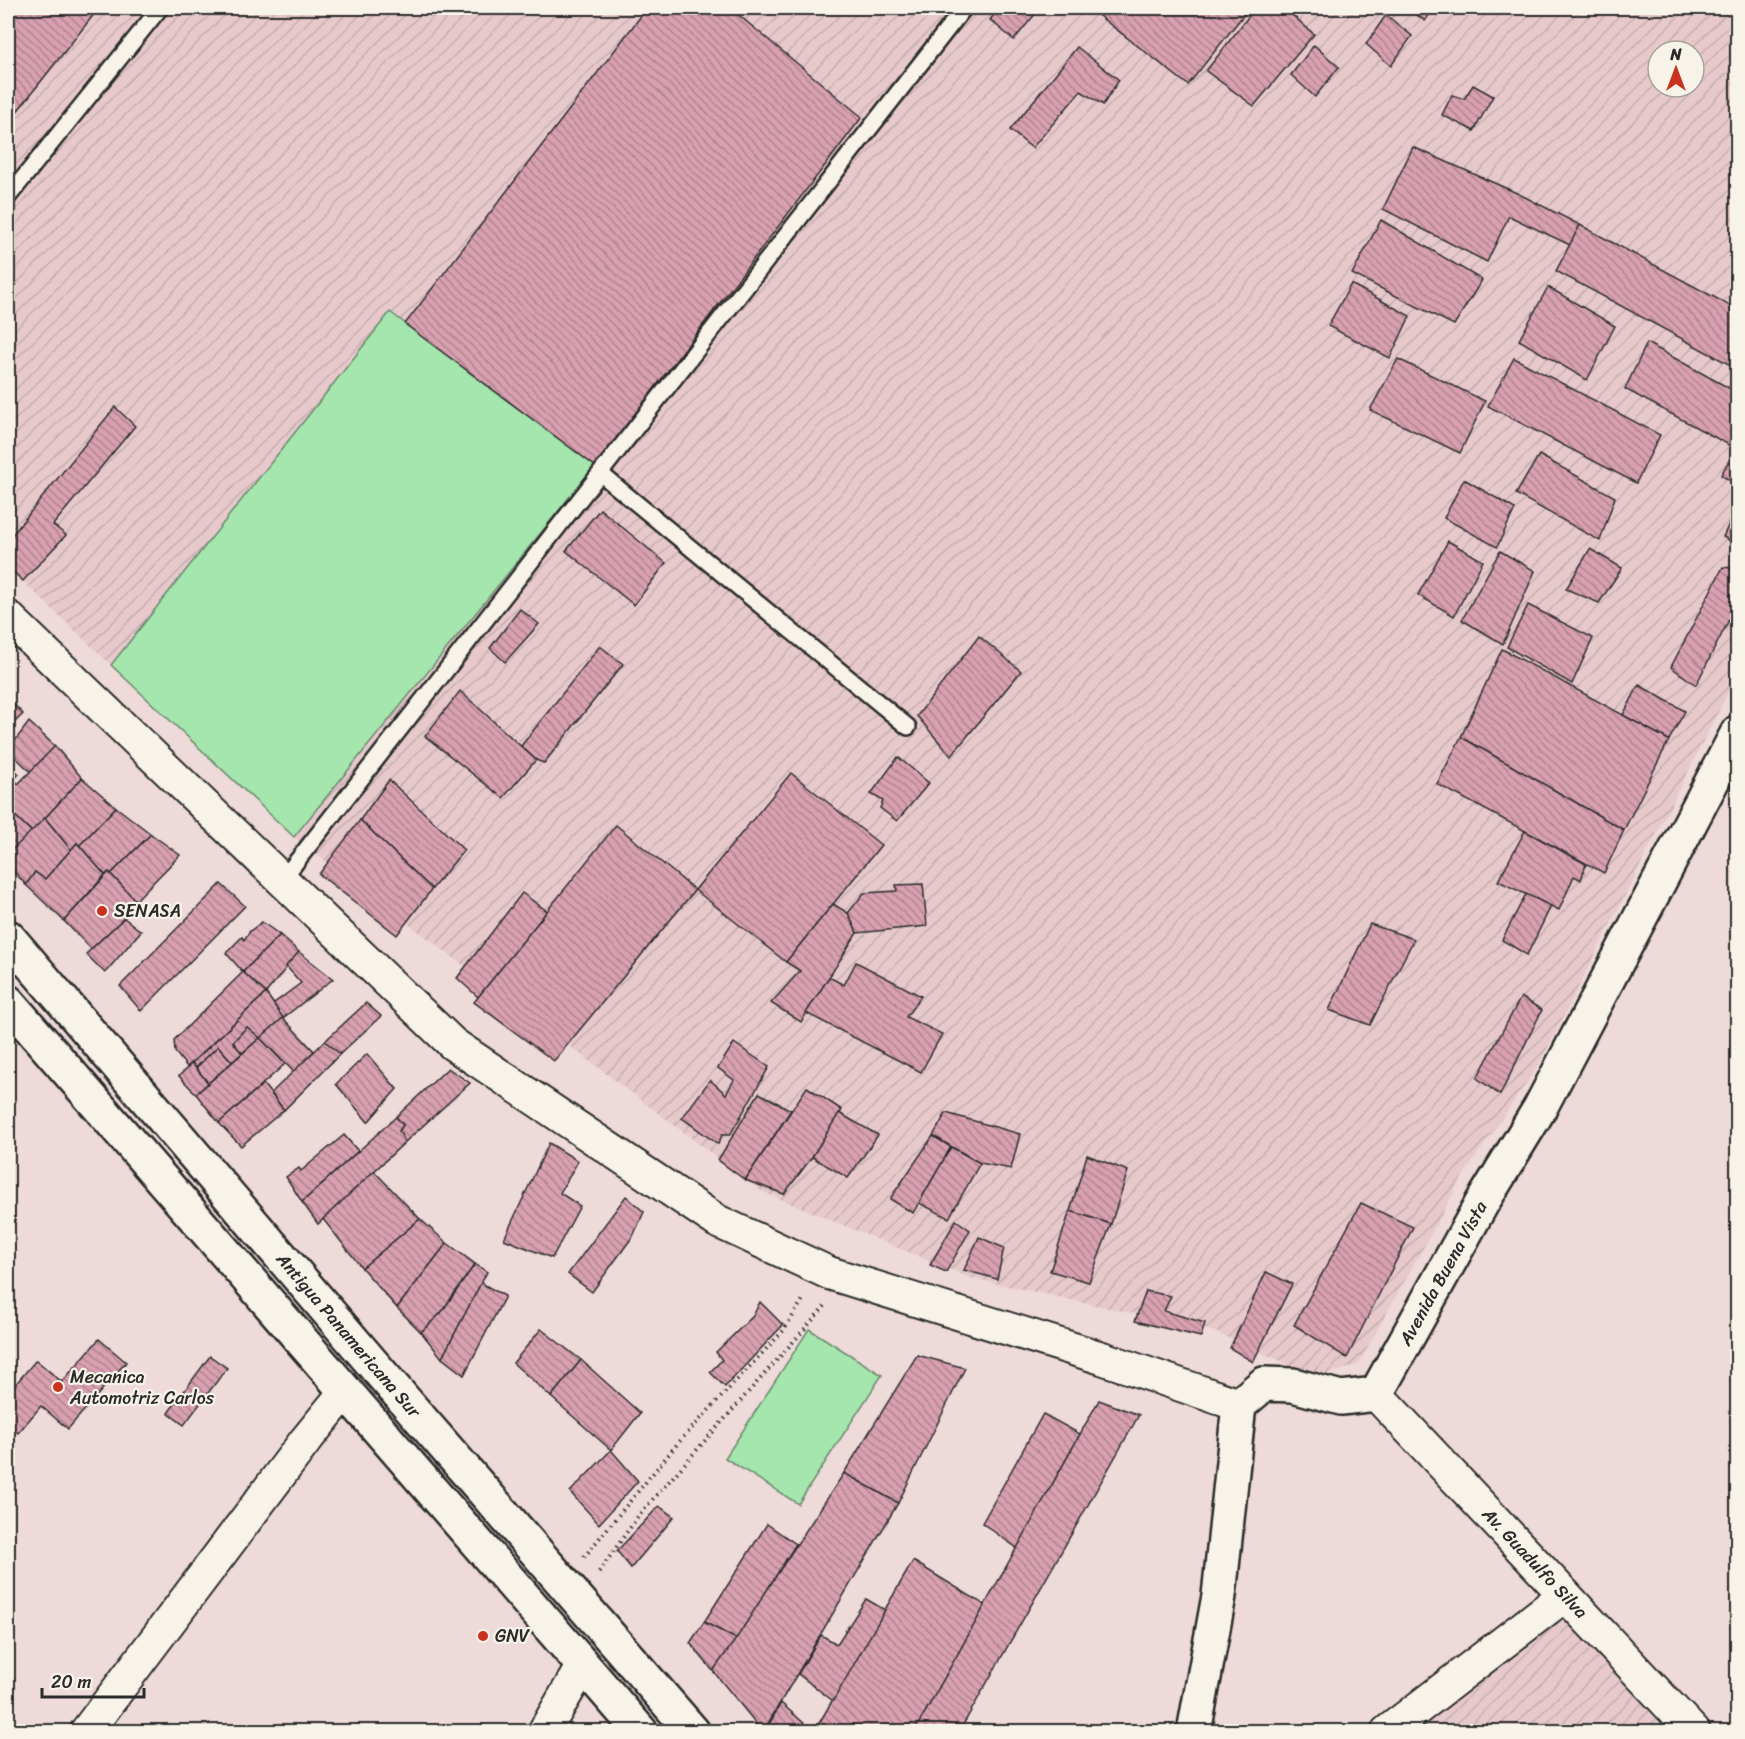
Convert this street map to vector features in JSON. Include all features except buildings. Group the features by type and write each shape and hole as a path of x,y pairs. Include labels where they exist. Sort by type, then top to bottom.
{"main road":[{"name":"Avenida Buena Vista","path":"1376,1394 1482,1203 1540,1108 1737,732"},
{"name":"Antigua Panamericana Sur","path":"8,936 372,1363 693,1731"},
{"path":"8,1002 641,1731"},
{"path":"1194,1731 1219,1596 1239,1405 1264,1384 1293,1385 1341,1398 1376,1394"}],"street":[{"path":"8,617 453,1044 717,1221 836,1274 1102,1358 1239,1405"},
{"path":"86,1731 306,1440 345,1392"},
{"name":"Av. Guadulfo Silva","path":"1376,1394 1694,1731"},
{"path":"1387,1731 1565,1594"},
{"path":"544,1731 583,1665"}],"lane":[{"path":"8,197 160,8"},
{"path":"282,880 964,8"},
{"path":"601,474 908,727"}],"path":[{"path":"571,1591 639,1515 836,1274"},
{"path":"571,1591 678,1443 836,1274"}],"shaded area":[{"path":"8,8 1737,8 1737,675 1540,1063 1463,1176 1358,1365 1317,1377 1213,1331 971,1278 761,1191 294,837 595,466 390,312 111,665 8,567"},
{"path":"1544,1594 1667,1731 1372,1732"}],"green space":[{"path":"390,312 595,466 294,837 111,665"},
{"path":"809,1329 882,1375 798,1504 725,1458"}],"place":[{"name":"SENASA","path":"102,911"},
{"name":"Mecanica Automotriz Carlos","path":"58,1387"},
{"name":"GNV","path":"483,1636"}]}
